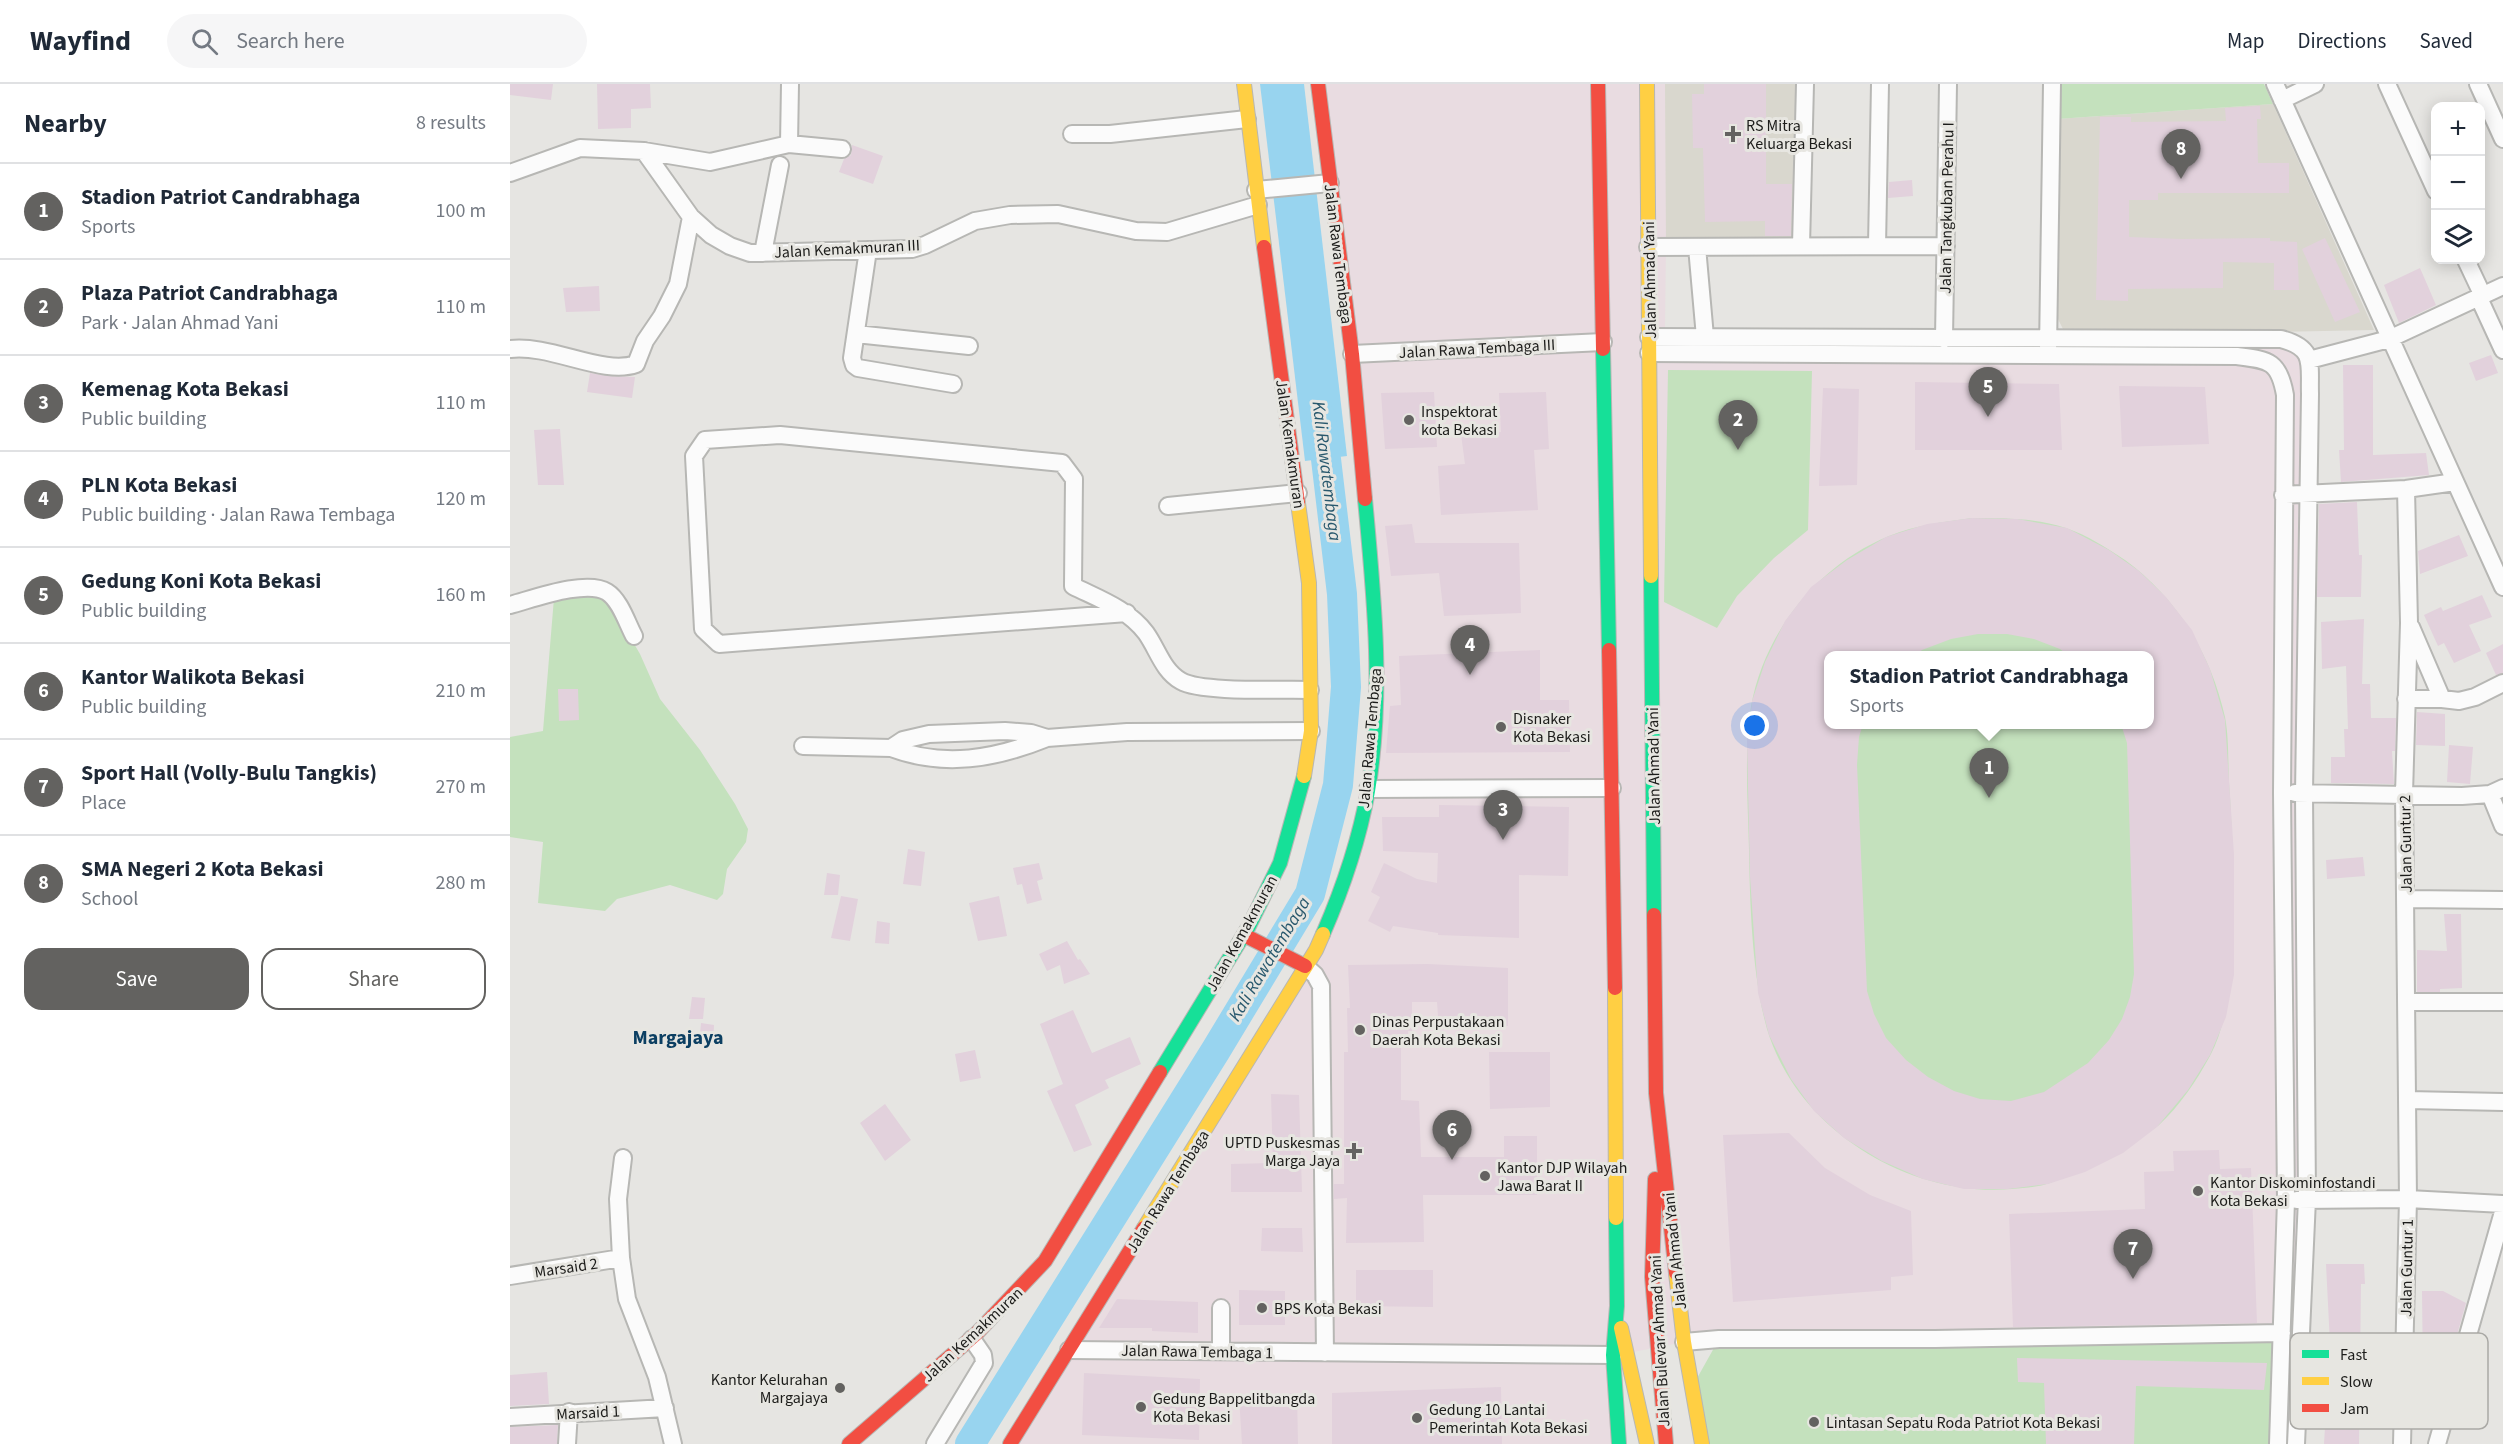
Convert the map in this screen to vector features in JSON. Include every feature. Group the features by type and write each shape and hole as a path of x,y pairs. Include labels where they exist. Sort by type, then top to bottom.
{"main road":[{"name":"Jalan Kemakmuran","path":"849,1444 972,1339 1018,1294 1045,1261 1249,938 1280,862 1300,795 1307,766 1311,731 1309,583 1244,84"},
{"name":"Jalan Rawa Tembaga","path":"1010,1444 1302,965 1316,950 1343,887 1359,832 1368,789 1377,687 1376,614 1352,354 1324,183 1318,84"},
{"path":"1598,84 1612,788 1617,1306 1613,1356 1619,1444"},
{"name":"Jalan Ahmad Yani","path":"1647,84 1656,1093 1684,1342 1702,1444"},
{"path":"1249,938 1302,965"},
{"name":"Jalan Bulevar Ahmad Yani","path":"1656,1093 1652,1277 1665,1438"},
{"name":"Jalan Bulevar Ahmad Yani","path":"1617,1306 1646,1439"}],"street":[{"path":"789,144 790,84"},
{"path":"1801,246 1805,84"},
{"path":"1877,246 1880,84"},
{"name":"Jalan Tangkuban Perahu I","path":"1944,336 1948,84"},
{"path":"2048,357 2052,84"},
{"path":"2275,84 2503,587"},
{"path":"2282,100 2316,84"},
{"path":"2387,84 2431,180"},
{"path":"2478,84 2503,138"},
{"path":"1072,134 1110,134 1247,118"},
{"path":"510,172 580,148 644,151 710,162 789,144 842,148"},
{"name":"Jalan Kemakmuran III","path":"644,151 691,217 711,235 730,246 750,253 912,249 925,246 975,221 1010,214 1058,214 1136,231 1167,232 1260,194 1324,183"},
{"path":"763,253 780,165"},
{"path":"510,349 531,348 602,366 621,368 636,364 645,340 662,316 678,284 691,217"},
{"path":"1648,247 1946,246"},
{"path":"1697,247 1705,337"},
{"path":"868,250 852,358 854,365 858,368 953,384"},
{"path":"2468,264 2503,350"},
{"path":"2309,360 2389,339 2503,286"},
{"path":"856,334 969,346"},
{"path":"1649,345 1705,337 1944,336 2049,339 2281,339 2297,343 2306,351 2309,360 2304,793 2307,1199 2301,1333"},
{"name":"Jalan Rawa Tembaga III","path":"1352,354 1603,342"},
{"path":"1649,345 2048,357 2236,356 2265,359 2275,366 2285,395 2282,793 2286,1200 2278,1444"},
{"path":"1127,613 719,644 703,629 694,456 705,440 780,435 1062,463 1074,479 1073,586 1127,613 1145,632 1165,666 1181,681 1199,688 1310,690"},
{"path":"2283,495 2406,489 2455,482"},
{"name":"Jalan Guntur 2","path":"2406,489 2409,624 2404,794 2408,1199"},
{"path":"1168,506 1298,493"},
{"path":"510,605 550,594 593,587 608,592 634,636"},
{"path":"2409,624 2442,699"},
{"path":"2406,699 2459,701 2475,697 2503,683"},
{"path":"891,748 903,740 929,734 1018,732 1047,738 1127,732 1311,731"},
{"path":"803,746 891,748 911,756 972,759 1015,751 1047,738"},
{"path":"1368,789 1612,788"},
{"path":"2282,793 2462,796 2497,791 2503,826"},
{"path":"2406,899 2503,900"},
{"path":"1302,965 1315,975 1321,986 1325,1353"},
{"path":"2407,1002 2503,1002"},
{"path":"2408,1100 2503,1102"},
{"path":"623,1158 618,1199 621,1258 627,1299 657,1377 673,1444"},
{"path":"2286,1200 2408,1199 2503,1204"},
{"name":"Jalan Guntur 1","path":"2405,1333 2408,1199"},
{"path":"2469,1333 2503,1212"},
{"name":"Marsaid 2","path":"510,1276 621,1258"},
{"path":"1221,1308 1221,1351"},
{"path":"1684,1342 1719,1339 1999,1339 2282,1333"},
{"path":"935,1444 984,1363 983,1355 972,1339"},
{"name":"Jalan Rawa Tembaga 1","path":"1069,1350 1613,1356"},
{"name":"Marsaid 1","path":"510,1417 665,1408"},
{"path":"567,1444 569,1412"},
{"path":"2296,1444 2297,1429"},
{"name":"Jalan Guntur 1","path":"2402,1429 2402,1444"},
{"path":"2437,1444 2441,1429"}],"shaded area":[{"path":"1317,84 1802,84 1666,245 1665,329 2282,341 2306,357 2300,1333 1684,1342 1613,1356 1619,1444 1017,1444 1343,887 1377,687"},
{"name":"RS Mitra Keluarga Bekasi","path":"1665,84 1802,84 1800,244 1666,245"},
{"path":"2273,104 2374,330 2091,336 2064,331 2058,319 2056,290 2057,119"}],"green space":[{"path":"2058,84 2264,84 2273,104 2057,119"},
{"path":"1668,370 1812,371 1808,530 1774,558 1737,596 1717,628 1664,602"},
{"path":"1972,518 2031,520 2074,531 2104,546 2144,575 2176,610 2189,629 2211,671 2225,717 2232,898 2227,999 2218,1038 2193,1084 2159,1125 2072,1173 2031,1187 1973,1189 1935,1182 1898,1169 1862,1150 1831,1126 1804,1098 1782,1065 1767,1029 1758,986 1750,894 1747,760 1751,707 1758,679 1768,653 1798,604 1839,564 1889,536 1930,524"},
{"path":"589,591 612,606 640,654 660,699 700,750 735,804 748,829 746,842 727,869 723,894 717,900 670,885 617,899 605,911 538,903 543,842 510,837 510,737 543,731 554,598"},
{"path":"2282,1333 2278,1444 1702,1444 1691,1389 1719,1339"}],"water":[{"path":"1260,84 1304,84 1347,456 1305,461"}],"building":[{"path":"510,84 553,84 551,100 510,95"},
{"path":"597,84 650,84 651,108 631,109 631,128 598,129"},
{"path":"1704,84 1766,84 1766,184 1792,184 1791,236 1765,236 1765,221 1705,222 1703,148 1693,148 1692,94 1704,94"},
{"path":"2260,106 2261,119 2257,119 2258,163 2289,163 2289,193 2158,193 2158,200 2129,200 2129,237 2270,238 2270,241 2297,242 2299,290 2274,290 2274,263 2223,262 2223,288 2128,289 2128,301 2096,300 2100,117 2131,117 2131,122 2226,121 2225,108"},
{"path":"852,145 883,156 873,184 839,172 844,159 851,155"},
{"path":"1912,180 1913,196 1888,198 1889,182"},
{"path":"2325,238 2360,312 2335,322 2302,249"},
{"path":"2420,268 2436,305 2399,323 2384,285"},
{"path":"599,286 600,311 566,312 563,288"},
{"path":"2491,355 2498,373 2476,381 2469,363"},
{"path":"2343,365 2373,365 2373,455 2426,453 2429,475 2341,482 2339,450 2344,450"},
{"path":"590,373 635,377 632,398 587,392"},
{"path":"1915,382 2059,384 2062,450 1915,450"},
{"path":"2119,386 2205,387 2209,444 2122,447"},
{"path":"1823,388 1859,389 1857,485 1819,486"},
{"name":"Inspektorat kota Bekasi","path":"1434,392 1437,447 1385,449 1381,393"},
{"path":"1546,392 1549,449 1534,450 1538,510 1441,515 1438,466 1465,464 1461,434 1501,432 1499,393"},
{"path":"560,429 564,485 538,485 534,430"},
{"path":"2357,502 2359,555 2362,555 2361,597 2317,597 2319,504"},
{"path":"1972,518 2017,519 2067,528 2109,550 2139,571 2166,597 2192,630 2210,669 2225,720 2234,855 2234,975 2226,1017 2210,1055 2188,1090 2157,1127 2123,1153 2085,1172 2048,1184 2008,1189 1964,1189 1923,1179 1882,1161 1844,1138 1814,1111 1791,1079 1769,1035 1758,993 1750,877 1747,742 1752,701 1765,662 1785,621 1811,587 1847,560 1886,537 1927,524","holes":["1978,634 2007,634 2034,639 2063,651 2154,651 2154,729 2123,729 2127,743 2134,974 2130,997 2122,1019 2109,1040 2088,1063 2044,1092 2011,1101 1980,1099 1954,1091 1928,1077 1906,1060 1886,1038 1874,1014 1867,991 1857,765 1861,729 1824,729 1824,651 1921,651 1951,639"]},
{"path":"1412,524 1415,543 1519,543 1521,613 1444,616 1439,573 1391,576 1385,526"},
{"path":"2459,535 2468,556 2420,574 2418,551"},
{"path":"2482,595 2492,617 2469,625 2481,651 2454,663 2444,643 2438,646 2424,615 2441,607 2443,611"},
{"path":"2364,619 2362,684 2370,684 2371,718 2396,718 2395,751 2392,751 2394,784 2331,783 2331,757 2345,757 2344,729 2348,729 2346,666 2322,669 2321,622"},
{"path":"2503,644 2503,673 2496,675 2486,653"},
{"path":"1540,650 1540,700 1569,700 1570,752 1386,753 1390,706 1401,705 1399,656"},
{"path":"558,689 578,689 579,720 559,721"},
{"path":"2417,712 2445,714 2445,746 2416,745"},
{"path":"2449,745 2473,747 2470,784 2447,782"},
{"path":"1439,805 1569,807 1568,876 1519,875 1519,938 1438,935 1438,933 1393,926 1390,932 1368,921 1380,897 1371,892 1384,863 1417,879 1437,883 1438,853 1383,851 1382,817 1439,817"},
{"path":"908,849 925,852 921,886 903,884"},
{"path":"2363,857 2365,876 2327,879 2326,860"},
{"path":"1039,863 1043,879 1037,881 1042,900 1027,904 1022,884 1017,885 1013,868"},
{"path":"827,873 840,875 838,895 824,895"},
{"path":"841,896 858,899 850,941 831,938"},
{"path":"999,896 1007,936 978,941 969,903"},
{"path":"2444,914 2461,914 2462,988 2440,989 2440,992 2417,992 2417,950 2447,951"},
{"path":"877,921 890,923 889,944 875,943"},
{"path":"1067,941 1078,960 1080,959 1090,974 1064,984 1060,965 1047,971 1039,954"},
{"path":"1428,964 1508,968 1508,1026 1439,1029 1437,1002 1412,1002 1412,1031 1408,1031 1408,1044 1401,1044 1401,1100 1419,1101 1421,1157 1504,1157 1504,1136 1537,1136 1537,1195 1423,1195 1424,1242 1346,1243 1347,1198 1334,1199 1334,1184 1344,1184 1344,1052 1348,1052 1347,1008 1350,1008 1348,965"},
{"path":"692,997 705,998 703,1019 689,1019"},
{"path":"1073,1010 1092,1053 1130,1037 1141,1064 1105,1080 1109,1088 1075,1105 1092,1145 1074,1152 1047,1091 1063,1084 1040,1024"},
{"path":"701,1023 714,1025 713,1046 699,1045"},
{"path":"975,1050 981,1078 960,1082 955,1054"},
{"path":"1489,1052 1550,1052 1550,1107 1490,1109"},
{"path":"1271,1094 1299,1095 1302,1192 1231,1192 1231,1164 1273,1163"},
{"path":"885,1104 911,1140 885,1161 860,1123"},
{"path":"1789,1133 1825,1168 1870,1195 1911,1211 1913,1275 1891,1277 1891,1290 1733,1302 1723,1135"},
{"path":"2219,1150 2220,1169 2251,1168 2257,1323 2013,1327 2009,1214 2145,1209 2144,1172 2174,1171 2173,1151"},
{"path":"1262,1228 1302,1228 1303,1252 1261,1251"},
{"path":"2326,1264 2364,1264 2365,1284 2361,1284 2360,1333 2329,1333"},
{"path":"1356,1270 1433,1270 1433,1307 1356,1306"},
{"name":"BPS Kota Bekasi","path":"1239,1290 1285,1291 1285,1325 1239,1325"},
{"path":"2422,1291 2443,1291 2466,1303 2457,1333 2422,1333"},
{"path":"1117,1299 1198,1302 1198,1333 1152,1331 1152,1328 1099,1328"},
{"path":"2017,1358 2267,1363 2264,1390 2136,1386 2134,1444 2046,1444 2044,1383 2018,1382"},
{"path":"547,1372 549,1404 510,1406 510,1375"},
{"name":"Gedung Bappelitbangda Kota Bekasi","path":"1084,1373 1200,1379 1199,1440 1082,1435"},
{"name":"Gedung 10 Lantai Pemerintah Kota Bekasi","path":"1501,1387 1502,1444 1332,1444 1332,1393"},
{"path":"1297,1393 1298,1444 1242,1444 1239,1396"},
{"path":"558,1425 557,1444 510,1444 510,1427"},
{"path":"2325,1429 2359,1429 2359,1444 2324,1444"}],"waterway":[{"name":"Kali Rawatembaga","path":"970,1444 1216,1050 1310,894 1338,785 1346,687 1342,594 1321,417"}],"traffic: fast":[{"path":"1603,349 1609,650"},
{"path":"1323,934 1344,882 1355,846 1368,791 1373,755 1376,718 1376,645 1365,499"},
{"path":"1651,576 1654,915"},
{"path":"1160,1072 1249,926 1280,863 1304,776"},
{"path":"1616,1218 1617,1306 1613,1355 1619,1444"}],"traffic: slow":[{"path":"1244,84 1264,247"},
{"path":"1647,84 1651,576"},
{"path":"1298,503 1309,583 1311,731 1304,776"},
{"path":"1144,1228 1316,950 1323,934"},
{"path":"1615,988 1616,1218"},
{"path":"1676,1273 1684,1342 1702,1444"},
{"path":"1621,1328 1647,1444"}],"traffic: jam":[{"path":"1318,84 1352,354 1365,499"},
{"path":"1598,84 1603,349"},
{"path":"1264,247 1298,503"},
{"path":"1609,650 1615,988"},
{"path":"1654,915 1656,1093 1676,1273"},
{"path":"1244,935 1305,966"},
{"path":"849,1444 976,1334 1045,1261 1160,1072"},
{"path":"1655,1179 1652,1277 1666,1444"},
{"path":"1010,1444 1144,1228"}],"place":[{"name":"RS Mitra Keluarga Bekasi","path":"1733,134"},
{"name":"SMA Negeri 2 Kota Bekasi","path":"2181,179"},
{"name":"Gedung Koni Kota Bekasi","path":"1988,417"},
{"name":"Inspektorat kota Bekasi","path":"1409,420"},
{"name":"Plaza Patriot Candrabhaga","path":"1738,450"},
{"name":"PLN Kota Bekasi","path":"1470,675"},
{"name":"Disnaker Kota Bekasi","path":"1501,727"},
{"name":"Stadion Patriot Candrabhaga","path":"1989,798"},
{"name":"Kemenag Kota Bekasi","path":"1503,840"},
{"name":"Dinas Perpustakaan Daerah Kota Bekasi","path":"1360,1030"},
{"name":"UPTD Puskesmas Marga Jaya","path":"1354,1151"},
{"name":"Kantor Walikota Bekasi","path":"1452,1160"},
{"name":"Kantor DJP Wilayah Jawa Barat II","path":"1485,1176"},
{"name":"Kantor Diskominfostandi Kota Bekasi","path":"2198,1191"},
{"name":"Sport Hall (Volly-Bulu Tangkis)","path":"2133,1279"},
{"name":"BPS Kota Bekasi","path":"1262,1308"},
{"name":"Kantor Kelurahan Margajaya","path":"840,1388"},
{"name":"Gedung Bappelitbangda Kota Bekasi","path":"1141,1407"},
{"name":"Gedung 10 Lantai Pemerintah Kota Bekasi","path":"1417,1418"},
{"name":"Lintasan Sepatu Roda Patriot Kota Bekasi","path":"1814,1422"}],"district":[{"name":"Margajaya","path":"678,1037"}]}
